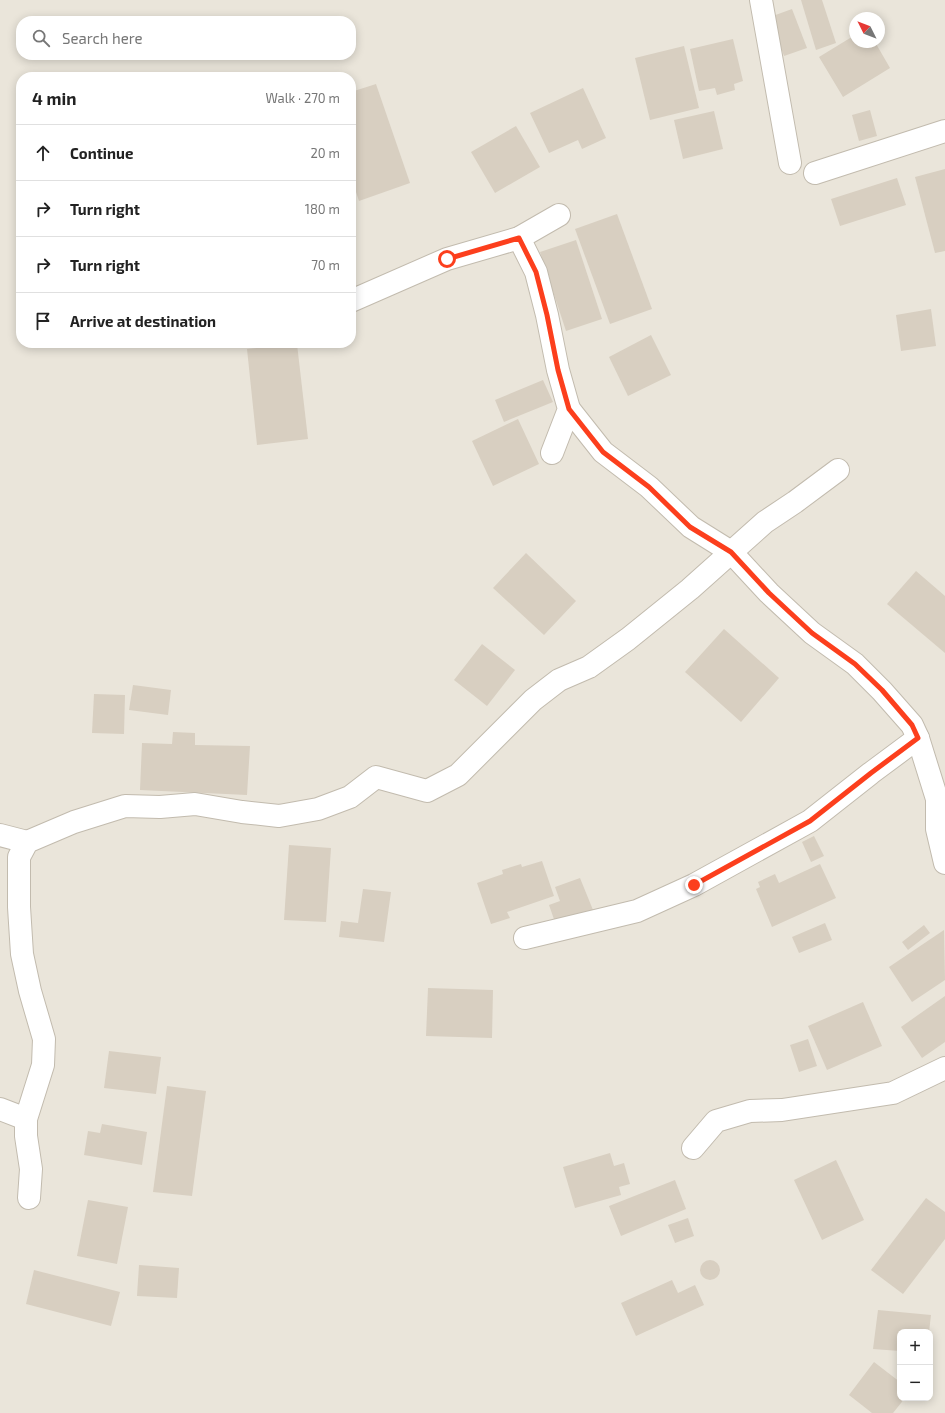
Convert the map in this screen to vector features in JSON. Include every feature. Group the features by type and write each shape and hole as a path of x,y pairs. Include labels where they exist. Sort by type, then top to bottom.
{"street":[{"path":"761,0 790,163"},
{"path":"815,173 945,131"},
{"path":"356,299 447,259 519,238 559,216"},
{"path":"519,238 536,272 547,315 558,370 569,409 603,452 649,487 690,527 731,552 769,593 812,633 860,669 882,690 912,725 918,738 937,799 937,829 945,863"},
{"path":"552,453 569,409"},
{"path":"29,1198 31,1169 26,1136 26,1119 43,1065 44,1039 30,991 22,954 18,857 27,842 74,822 125,806 160,807 195,804 242,812 279,816 318,809 350,797 376,777 427,791 458,775 533,700 559,680 589,667 628,639 690,589 765,522 838,470"},
{"path":"525,938 637,911 694,885 810,821 918,738"},
{"path":"0,835 27,842"},
{"path":"693,1148 716,1121 750,1111 782,1110 893,1093 945,1068"},
{"path":"0,1109 26,1119"}],"shaded area":[{"path":"0,0 945,0 945,1413 0,1413"}],"building":[{"path":"801,0 822,0 836,43 816,50"},
{"path":"792,9 807,48 784,56 770,17"},
{"path":"733,39 743,81 734,84 735,90 717,95 715,88 699,91 690,49"},
{"path":"849,39 849,48 878,48 890,68 843,97 819,57"},
{"path":"684,46 699,108 650,120 635,58"},
{"path":"376,84 410,183 359,201 356,192 356,90"},
{"path":"583,88 606,138 582,149 578,140 549,153 530,113"},
{"path":"870,110 877,136 859,141 852,115"},
{"path":"714,111 723,149 683,159 674,120"},
{"path":"516,126 540,167 495,193 471,152"},
{"path":"945,169 945,251 935,253 915,177"},
{"path":"897,178 906,205 840,226 831,199"},
{"path":"617,214 652,309 610,324 575,229"},
{"path":"576,240 602,319 566,331 540,252"},
{"path":"931,309 936,346 901,351 896,315"},
{"path":"651,335 671,375 628,396 609,357"},
{"path":"297,348 308,439 257,445 247,349"},
{"path":"543,380 553,402 504,422 495,400"},
{"path":"518,419 539,464 493,486 472,441"},
{"path":"526,553 576,601 544,635 493,588"},
{"path":"916,571 945,596 945,653 887,604"},
{"path":"724,629 779,678 741,722 685,672"},
{"path":"482,644 515,670 487,706 454,680"},
{"path":"133,685 171,690 168,715 129,710"},
{"path":"94,694 125,695 124,734 92,733"},
{"path":"173,732 195,733 195,745 250,746 247,795 140,790 142,743 172,744"},
{"path":"814,836 824,856 811,862 802,842"},
{"path":"289,845 331,848 326,922 284,920"},
{"path":"542,861 554,896 507,912 510,918 491,924 477,883 503,874 502,870 521,864 522,867"},
{"path":"820,864 836,898 772,927 756,889 760,887 758,882 775,874 779,883"},
{"path":"580,878 593,910 556,925 549,905 560,901 555,887"},
{"path":"363,889 391,892 384,942 339,937 341,921 358,923"},
{"path":"825,923 832,940 799,953 792,937"},
{"path":"924,925 930,933 908,950 902,942"},
{"path":"944,930 945,980 912,1002 889,967"},
{"path":"428,988 493,990 492,1038 426,1036"},
{"path":"945,996 945,1042 922,1058 901,1027"},
{"path":"863,1002 882,1046 827,1070 808,1026"},
{"path":"808,1039 817,1066 799,1072 790,1045"},
{"path":"109,1051 161,1057 156,1094 104,1088"},
{"path":"167,1086 206,1091 192,1196 153,1192"},
{"path":"102,1124 147,1132 142,1165 84,1155 88,1131 100,1133"},
{"path":"610,1153 614,1166 624,1163 630,1184 619,1187 621,1195 575,1208 563,1167"},
{"path":"836,1160 864,1220 822,1240 794,1180"},
{"path":"675,1180 686,1209 621,1236 609,1206"},
{"path":"926,1198 945,1212 945,1239 903,1294 871,1270"},
{"path":"88,1200 128,1207 117,1264 77,1256"},
{"path":"688,1218 694,1236 675,1243 668,1225"},
{"path":"710,1260 717,1263 720,1270 717,1277 710,1280 703,1277 700,1270 703,1263"},
{"path":"139,1265 179,1268 177,1298 137,1296"},
{"path":"34,1270 120,1292 111,1326 26,1304"},
{"path":"672,1280 678,1293 695,1285 704,1305 636,1336 621,1303"},
{"path":"878,1310 931,1315 929,1329 897,1329 897,1351 873,1349"},
{"path":"874,1362 897,1380 897,1401 903,1401 893,1413 872,1413 849,1395"}],"route":[{"path":"447,259 519,238 536,272 547,315 558,370 569,409 603,452 649,487 690,527 731,552 769,593 812,633 855,664 882,690 912,725 918,738 810,821 694,885"}]}
